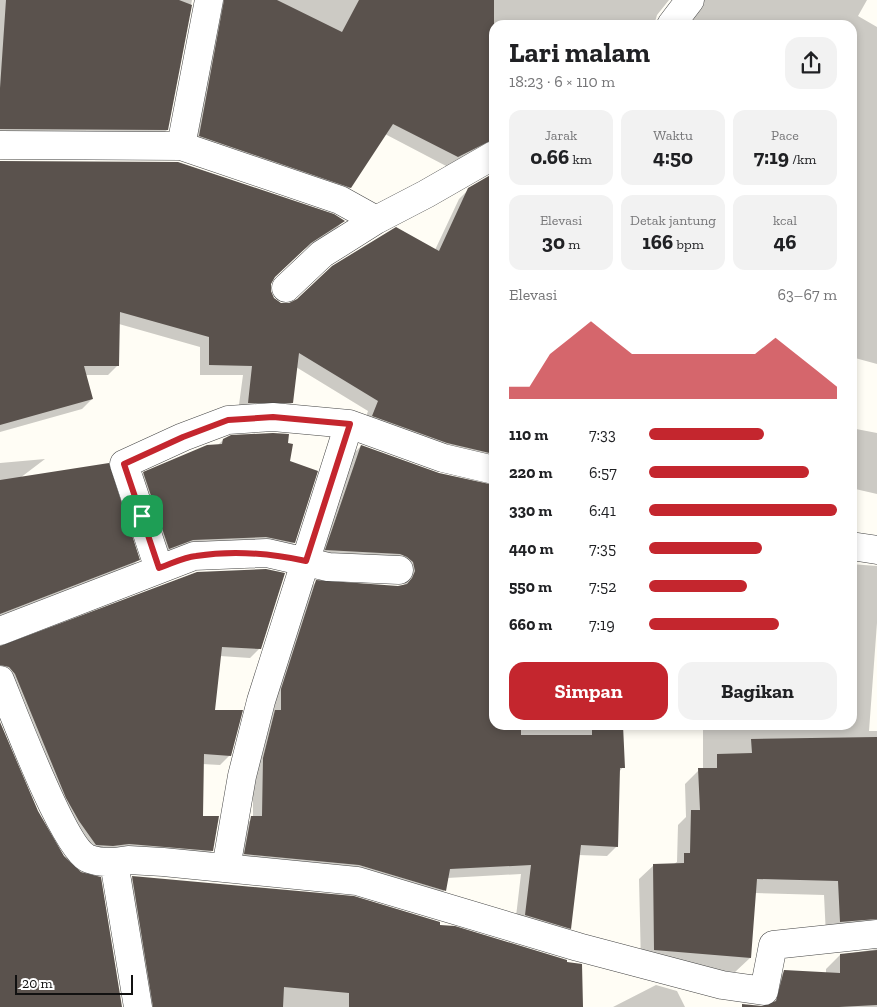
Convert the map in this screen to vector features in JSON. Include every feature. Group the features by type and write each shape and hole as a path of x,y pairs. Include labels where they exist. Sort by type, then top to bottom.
{"street":[{"path":"181,146 209,0"},
{"path":"675,20 690,0"},
{"path":"0,145 181,146 340,200 376,220"},
{"path":"286,288 322,254 376,220 426,194 489,157"},
{"path":"159,568 124,464 183,437 228,420 273,417 350,424 442,458 489,469"},
{"path":"226,868 242,776 261,701 350,424"},
{"path":"857,547 877,550"},
{"path":"0,631 194,556 267,553 328,567 399,570"},
{"path":"0,680 40,776 70,840 86,858 99,862 128,860 357,881 578,947 722,985 764,991 773,945 877,934"},
{"path":"114,862 138,1007"}],"building":[{"path":"6,0 179,0 192,5 168,130 0,129 0,88"},
{"path":"224,0 277,0 342,32 359,0 494,0 494,20 489,20 489,142 458,157 393,124 351,188 199,136"},
{"path":"0,161 178,162 334,214 345,221 311,243 275,277 271,284 271,291 274,298 281,303 289,303 297,299 332,266 396,227 439,251 468,188 489,176 489,453 447,443 372,416 378,401 299,353 293,403 248,403 252,366 209,365 209,337 120,312 119,366 84,366 93,399 0,425"},
{"path":"289,434 288,443 293,444 290,461 318,471 295,543 266,537 193,540 169,549 143,472 207,445 222,444 223,439 231,435"},
{"path":"361,445 439,473 489,484 489,730 521,730 521,735 592,735 592,730 623,730 625,768 620,768 618,847 581,845 571,929 525,915 531,865 450,869 446,891 359,865 244,854 251,816 262,816 263,758 275,710 281,710 281,689 316,580 398,586 407,584 415,571 413,562 400,554 325,550"},
{"path":"109,463 140,560 0,614 0,480"},
{"path":"266,569 285,573 261,649 222,647 215,710 243,710 231,756 204,754 203,816 219,816 213,851 129,844 113,846 96,845 66,798 15,674 9,667 0,665 0,646 197,572"},
{"path":"0,722 38,811 64,856 81,872 101,877 122,1007 0,1007"},
{"path":"877,737 877,919 840,922 838,881 757,879 751,958 654,950 653,864 684,863 684,853 690,853 691,810 700,810 698,768 717,768 717,754 752,753 751,739"},
{"path":"132,876 354,896 440,922 440,925 455,926 567,960 567,962 582,964 583,1007 349,1007 349,993 284,987 283,1007 153,1007"},
{"path":"877,950 877,1005 742,1007 742,1004 762,1006 776,1001 784,970 840,973 840,954"}],"route":[{"path":"273,417 350,424 306,561 267,553 224,554 194,556 159,568 142,516 124,464 183,437 228,420 273,417"}]}
